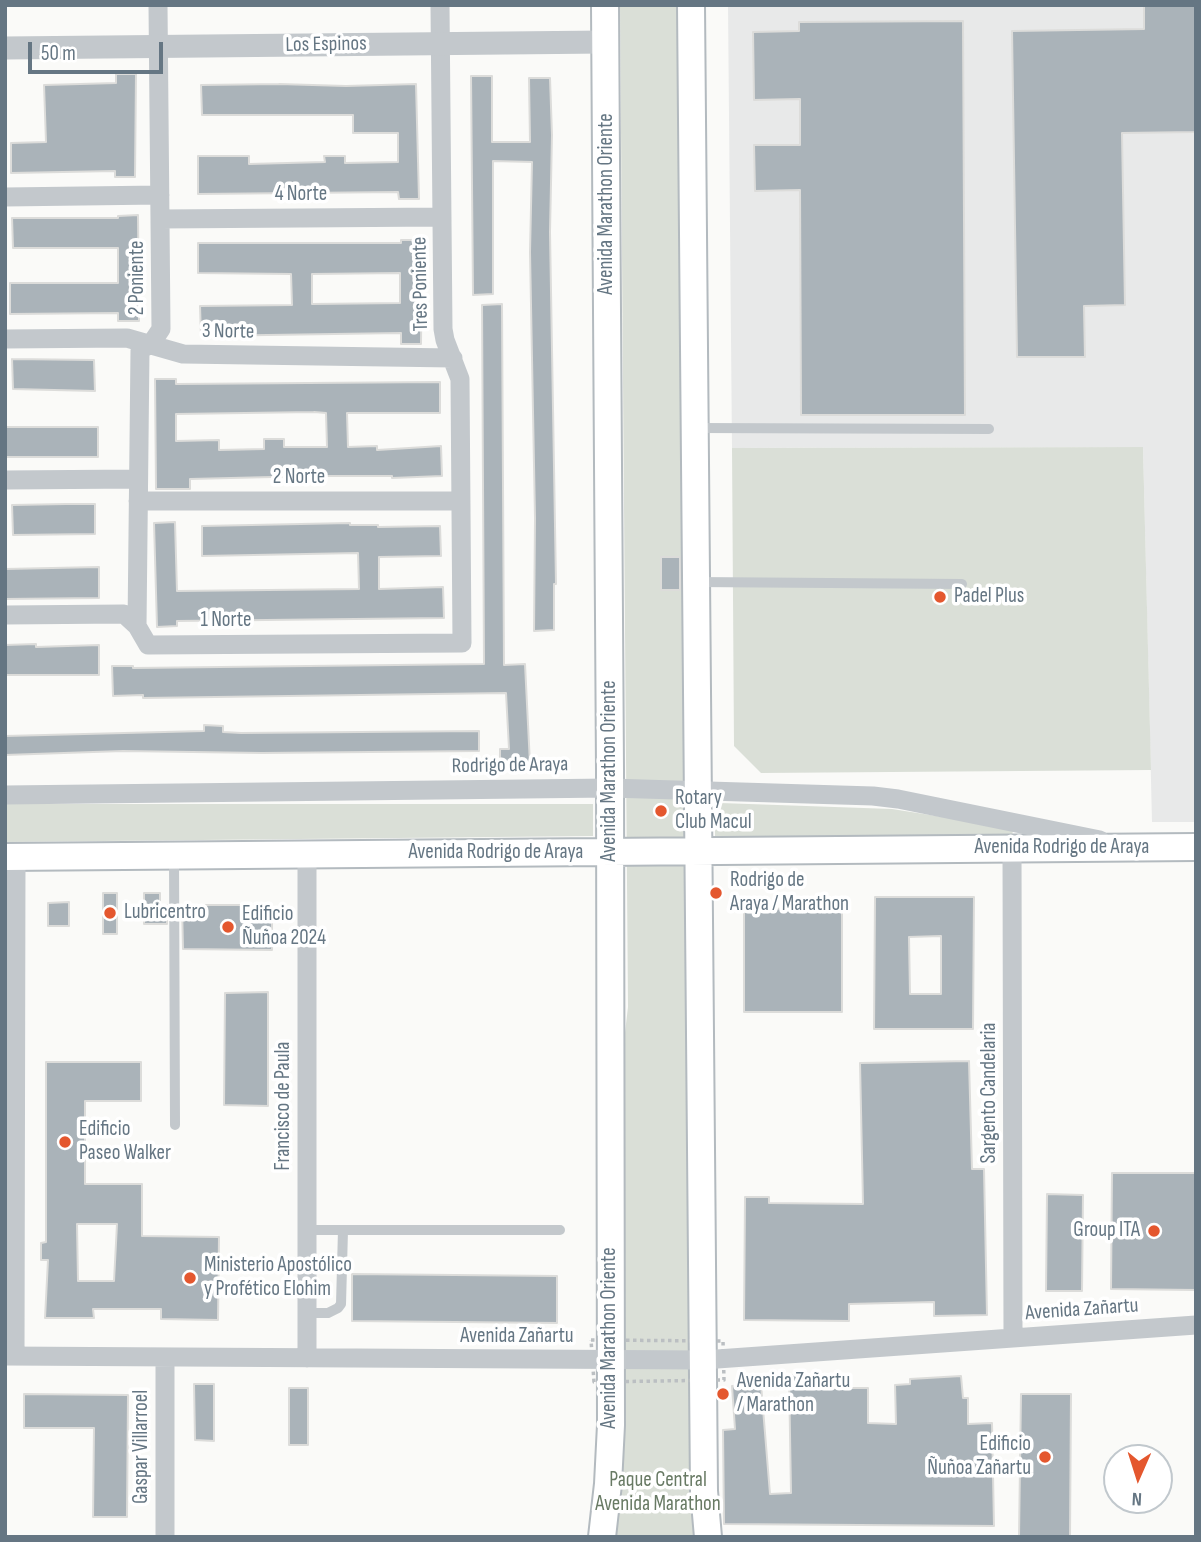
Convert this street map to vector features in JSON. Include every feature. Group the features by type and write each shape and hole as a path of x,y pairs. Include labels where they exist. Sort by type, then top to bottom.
{"main road":[{"name":"Avenida Marathon Oriente","path":"602,1537 610,1454 611,852 605,5"},
{"path":"691,5 704,1491 708,1537"},
{"name":"Avenida Rodrigo de Araya","path":"10,857 1196,847"}],"street":[{"name":"2 Poniente","path":"136,625 140,350 150,344 161,329 158,5"},
{"name":"Tres Poniente","path":"440,5 443,329 444,340 460,379 462,643"},
{"name":"Los Espinos","path":"5,48 606,42"},
{"path":"5,197 160,195"},
{"name":"4 Norte","path":"160,219 442,217"},
{"name":"3 Norte","path":"5,339 127,338 183,354 453,358"},
{"path":"5,480 138,479"},
{"name":"2 Norte","path":"138,502 461,501"},
{"name":"1 Norte","path":"5,615 124,614 136,625 149,645 462,643"},
{"name":"Rodrigo de Araya","path":"5,795 610,788 898,799 1136,848"},
{"name":"Sargento Candelaria","path":"1012,848 1013,1338"},
{"name":"Francisco de Paula","path":"307,855 307,1358"},
{"path":"10,857 10,1356"},
{"name":"Avenida Zañartu","path":"10,1356 703,1360 1196,1325"},
{"name":"Gaspar Villarroel","path":"165,1357 165,1537"}],"lane":[{"path":"695,428 989,429"},
{"path":"696,582 962,584"},
{"path":"174,855 176,1125"},
{"path":"307,1230 559,1230"},
{"path":"307,1313 328,1313 341,1304 343,1230"}],"shaded area":[{"path":"728,5 1196,5 1196,822 1152,822 1143,447 732,448"}],"green space":[{"name":"Paque Central Avenida Marathon","path":"620,5 683,5 703,1536 611,1536 620,1075 628,1007"},
{"name":"Padel Plus","path":"1143,447 1151,770 761,773 734,746 732,448"},
{"path":"720,803 892,809 1013,828 1012,840 721,842 715,836 715,806"},
{"path":"5,804 593,804 593,836 5,842"}],"building":[{"path":"1144,5 1196,5 1196,132 1122,133 1125,305 1084,306 1085,357 1017,357 1012,31 1144,29"},
{"path":"963,21 965,415 801,415 800,190 755,191 754,145 800,145 800,99 754,100 753,32 799,31 799,22"},
{"path":"116,74 136,74 135,177 115,177 115,171 11,173 11,143 46,142 44,85 116,83"},
{"path":"471,76 492,76 492,142 530,142 529,78 550,78 556,584 554,630 534,631 535,518 530,252 532,162 493,161 493,294 473,295"},
{"path":"416,84 419,199 399,199 398,192 198,194 198,156 249,156 249,164 325,162 324,156 345,156 345,163 398,162 398,133 353,133 353,115 202,115 201,85"},
{"path":"138,215 139,321 118,321 118,313 10,314 10,283 118,283 118,248 13,248 12,218 118,218"},
{"path":"401,240 422,240 421,344 401,344 401,333 201,336 200,306 292,305 291,274 198,273 198,243 401,243","holes":["400,273 400,303 312,304 312,274"]},
{"path":"502,304 504,665 525,664 530,764 500,765 500,749 509,749 506,693 143,698 143,695 113,696 112,666 133,668 484,664 482,305"},
{"path":"12,359 94,360 95,391 13,389"},
{"path":"155,379 176,379 176,384 440,382 440,413 347,413 348,447 377,446 377,450 441,446 442,476 190,479 190,489 156,489","holes":["326,413 327,447 284,447 284,439 264,439 264,449 219,450 219,440 176,441 176,414"]},
{"path":"5,427 98,427 98,457 5,457"},
{"path":"95,504 95,534 13,535 12,505"},
{"path":"175,522 177,591 359,589 358,553 202,556 202,526 350,523 378,527 440,526 441,556 379,557 379,589 443,587 444,618 177,621 177,626 157,627 154,523"},
{"path":"661,557 680,557 680,590 661,590"},
{"path":"99,567 99,598 5,599 5,569"},
{"path":"36,644 36,647 99,645 99,675 5,675 5,645"},
{"path":"204,725 223,726 223,732 241,733 479,731 479,751 123,751 5,755 5,736 204,731"},
{"name":"Lubricentro","path":"103,893 117,893 117,934 103,934"},
{"path":"144,893 160,893 160,905 167,905 167,924 144,924"},
{"path":"875,897 974,897 973,1029 874,1029","holes":["941,936 941,994 910,994 909,937"]},
{"path":"69,902 69,926 48,926 48,903"},
{"name":"Edificio Ñuñoa 2024","path":"182,905 272,905 272,950 183,949"},
{"path":"842,908 842,1012 744,1012 744,909"},
{"path":"268,992 268,1106 224,1105 225,993"},
{"path":"969,1061 972,1169 984,1169 987,1315 934,1316 934,1302 849,1304 849,1321 744,1320 745,1197 769,1197 769,1203 863,1204 860,1063"},
{"path":"46,1062 141,1062 141,1101 85,1101 85,1184 142,1184 142,1236 219,1237 218,1320 161,1319 161,1309 93,1309 94,1318 45,1318 48,1260 41,1260 41,1243 46,1242","holes":["77,1224 117,1224 114,1281 78,1281"]},
{"name":"Group ITA","path":"1112,1173 1196,1173 1196,1290 1111,1289"},
{"path":"1047,1194 1083,1195 1082,1291 1046,1291"},
{"path":"352,1274 557,1276 557,1323 352,1321"},
{"path":"789,1375 808,1375 808,1382 832,1383 832,1388 868,1388 868,1423 896,1424 895,1385 910,1384 910,1379 961,1376 963,1398 968,1398 968,1424 992,1423 994,1526 724,1524 723,1430 735,1429 732,1386 761,1384 770,1494 791,1493"},
{"path":"194,1384 214,1384 214,1441 195,1440"},
{"path":"289,1388 308,1388 308,1445 289,1445"},
{"path":"24,1394 128,1395 127,1517 93,1517 94,1428 24,1428"},
{"name":"Edificio Ñuñoa Zañartu","path":"1021,1394 1071,1394 1070,1537 1019,1537"}],"place":[{"name":"Padel Plus","path":"940,597"},
{"name":"Rotary Club Macul","path":"661,811"},
{"name":"Rodrigo de Araya / Marathon","path":"716,893"},
{"name":"Lubricentro","path":"110,913"},
{"name":"Edificio Ñuñoa 2024","path":"228,927"},
{"name":"Edificio Paseo Walker","path":"65,1142"},
{"name":"Group ITA","path":"1154,1231"},
{"name":"Ministerio Apostólico y Profético Elohim","path":"190,1278"},
{"name":"Avenida Zañartu / Marathon","path":"723,1394"},
{"name":"Edificio Ñuñoa Zañartu","path":"1045,1457"}]}
